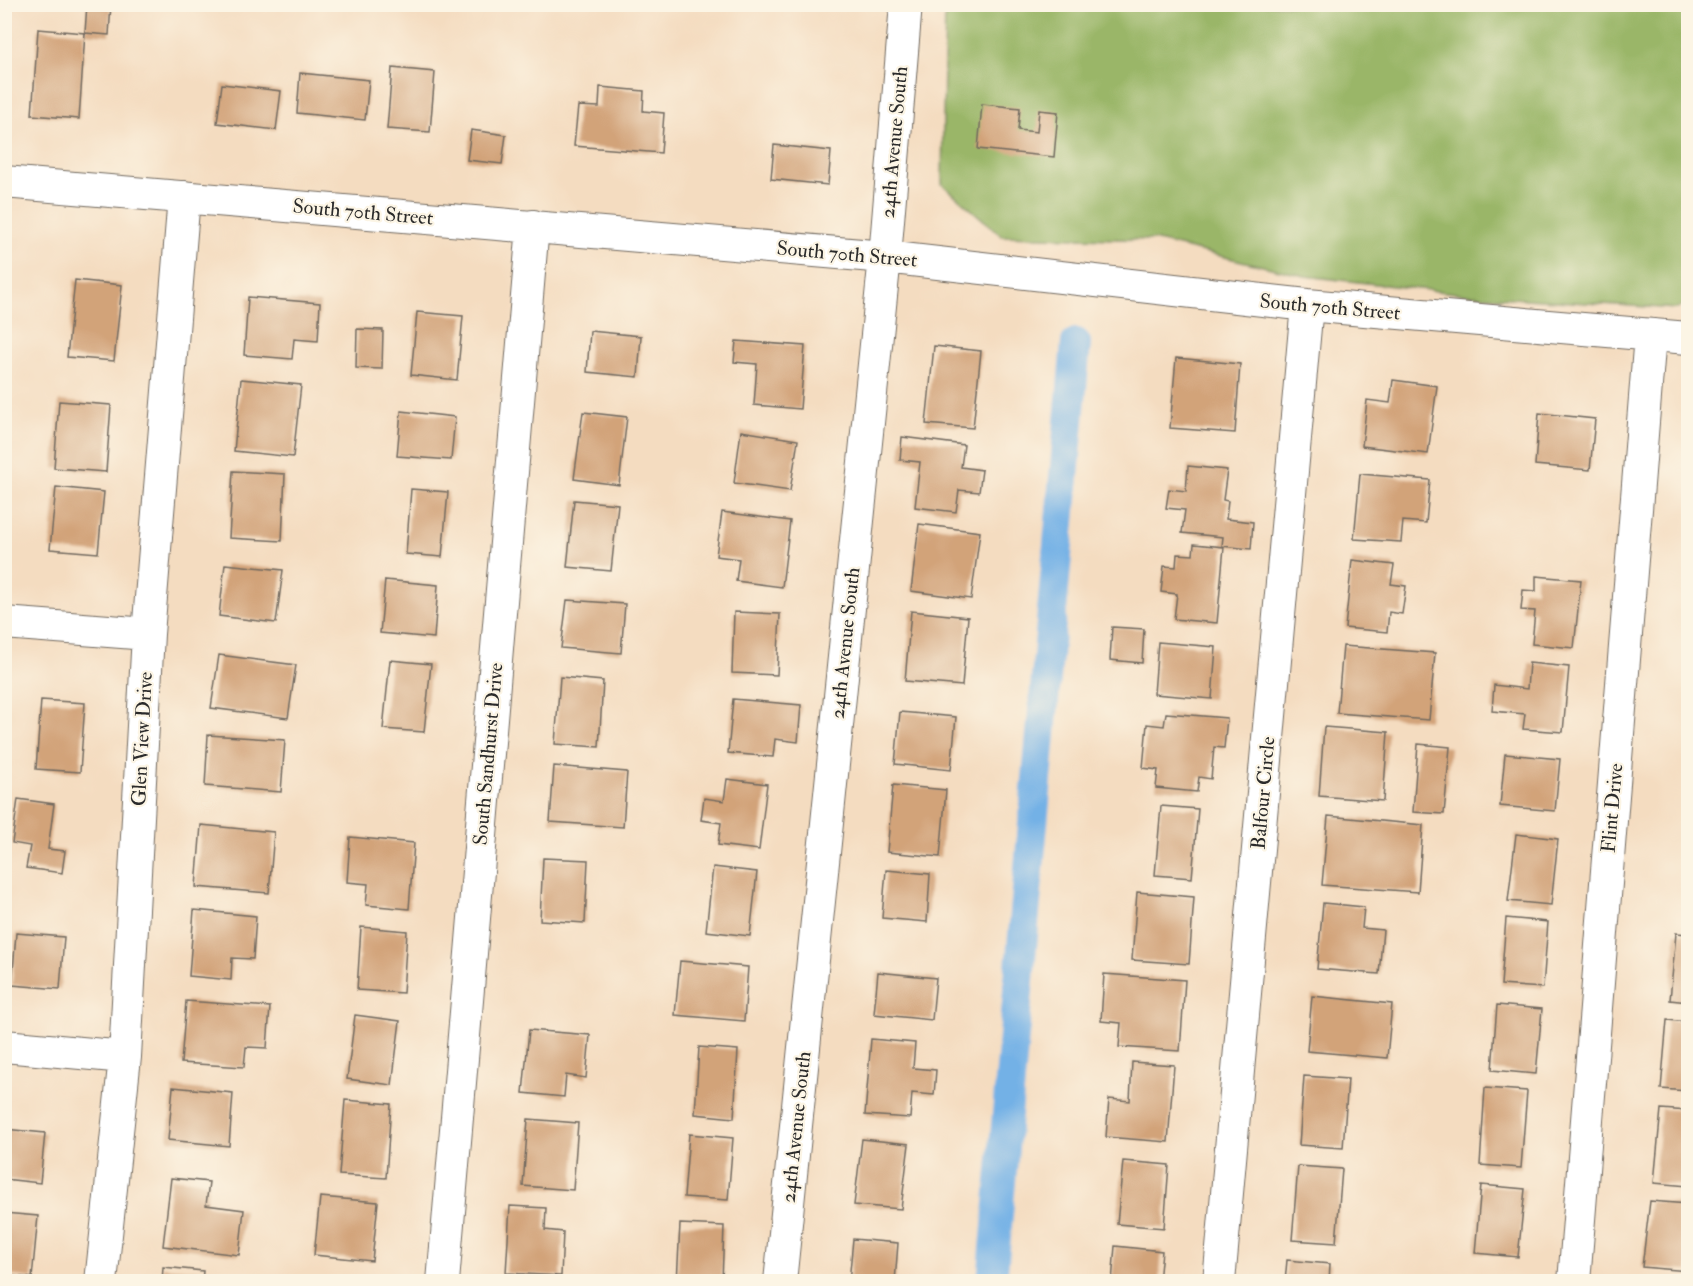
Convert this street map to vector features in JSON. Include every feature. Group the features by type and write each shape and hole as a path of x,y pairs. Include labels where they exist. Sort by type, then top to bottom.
{"street":[{"name":"24th Avenue South","path":"780,1281 885,256 906,4"},
{"name":"South 70th Street","path":"4,182 885,256 1307,306 1689,338"},
{"name":"Glen View Drive","path":"101,1281 125,1057 148,634 184,197"},
{"name":"South Sandhurst Drive","path":"443,1281 533,226"},
{"name":"Balfour Circle","path":"1219,1281 1307,306"},
{"name":"Flint Drive","path":"1574,1281 1650,335"},
{"path":"4,623 148,634"},
{"path":"4,1046 125,1057"}],"green space":[{"path":"945,5 1688,5 1688,303 1677,309 1482,296 1305,276 1153,240 1002,236 942,184"}],"building":[{"path":"87,4 111,4 109,35 85,33"},
{"path":"38,29 85,33 79,119 32,115"},
{"path":"392,68 435,72 430,132 387,129"},
{"path":"300,73 369,80 365,120 297,113"},
{"path":"222,84 281,91 276,130 217,123"},
{"path":"600,87 644,91 643,111 664,113 661,153 574,146 578,106 599,107"},
{"path":"982,104 1020,108 1018,130 1037,132 1039,110 1058,112 1054,157 978,149"},
{"path":"471,130 506,135 502,164 467,160"},
{"path":"774,145 831,151 828,185 771,179"},
{"path":"75,280 122,285 114,361 67,357"},
{"path":"248,297 320,303 318,341 294,339 292,359 244,355"},
{"path":"417,312 463,316 457,380 411,375"},
{"path":"357,329 383,330 382,369 356,368"},
{"path":"590,331 641,336 638,377 587,372"},
{"path":"736,341 805,346 800,409 754,405 757,364 734,362"},
{"path":"934,346 981,351 973,428 926,424"},
{"path":"1176,358 1240,364 1235,433 1170,428"},
{"path":"241,379 301,385 293,457 234,451"},
{"path":"1393,380 1437,386 1428,454 1362,446 1367,400 1390,403"},
{"path":"59,401 111,405 106,472 54,468"},
{"path":"401,411 455,417 451,460 397,456"},
{"path":"583,412 627,417 619,485 574,479"},
{"path":"1539,413 1595,419 1590,470 1535,465"},
{"path":"741,431 798,440 790,491 734,483"},
{"path":"902,437 964,445 961,467 982,470 979,492 959,490 956,512 915,507 920,462 900,460"},
{"path":"1188,466 1227,470 1223,500 1228,501 1226,519 1253,522 1251,549 1222,546 1223,537 1182,533 1185,510 1166,508 1169,489 1186,491"},
{"path":"233,471 285,474 282,541 229,538"},
{"path":"1360,474 1430,480 1426,523 1403,521 1401,542 1354,539"},
{"path":"56,487 104,492 98,553 50,549"},
{"path":"411,489 448,492 442,557 406,554"},
{"path":"574,500 618,504 611,571 567,567"},
{"path":"722,512 790,521 782,587 736,581 739,559 716,556"},
{"path":"919,524 980,532 971,599 911,591"},
{"path":"1194,544 1224,547 1217,623 1174,619 1177,594 1161,592 1164,566 1176,567 1177,554 1193,555"},
{"path":"1352,560 1394,565 1391,584 1406,586 1402,614 1389,612 1387,632 1345,628"},
{"path":"225,564 283,570 276,623 219,616"},
{"path":"1536,576 1581,580 1574,648 1532,644 1535,611 1521,610 1523,590 1536,591"},
{"path":"385,580 438,585 434,638 380,633"},
{"path":"567,600 625,604 621,653 561,648"},
{"path":"911,611 968,617 962,686 905,681"},
{"path":"734,612 780,614 777,675 732,673"},
{"path":"1112,627 1144,629 1142,663 1110,660"},
{"path":"1158,642 1216,647 1212,699 1154,694"},
{"path":"1343,646 1435,653 1429,720 1337,713"},
{"path":"219,655 296,665 288,718 211,708"},
{"path":"390,660 431,664 424,732 383,729"},
{"path":"1529,663 1569,667 1563,732 1523,729 1525,714 1492,711 1494,685 1527,689"},
{"path":"560,677 603,681 599,747 555,744"},
{"path":"733,699 801,705 798,742 775,739 773,757 728,753"},
{"path":"41,700 85,703 80,772 36,769"},
{"path":"900,712 956,717 951,770 895,764"},
{"path":"1166,713 1227,718 1224,748 1214,747 1211,779 1199,777 1197,792 1156,788 1158,770 1143,768 1147,724 1164,726"},
{"path":"1324,727 1388,732 1383,801 1319,796"},
{"path":"208,735 285,740 281,792 205,786"},
{"path":"1418,744 1450,747 1444,814 1413,812"},
{"path":"1505,754 1560,759 1555,811 1500,806"},
{"path":"554,766 627,772 623,827 550,822"},
{"path":"727,779 767,784 759,850 718,845 721,823 701,820 704,798 724,801"},
{"path":"893,785 946,790 940,857 887,852"},
{"path":"18,799 54,804 48,849 65,851 62,873 26,868 30,846 12,843"},
{"path":"1161,806 1198,809 1192,878 1155,875"},
{"path":"1328,816 1423,825 1418,892 1322,885"},
{"path":"201,825 274,832 269,893 196,887"},
{"path":"1516,834 1558,839 1551,905 1508,901"},
{"path":"350,837 414,843 409,909 366,905 368,884 347,882"},
{"path":"543,858 588,860 585,923 540,920"},
{"path":"713,867 757,872 750,936 706,931"},
{"path":"886,870 930,874 927,922 882,918"},
{"path":"1137,892 1194,897 1189,964 1132,960"},
{"path":"1323,903 1364,907 1362,928 1383,930 1379,974 1317,969"},
{"path":"194,910 256,916 253,959 232,958 231,980 189,976"},
{"path":"1506,918 1548,922 1543,988 1501,985"},
{"path":"361,927 407,931 403,993 357,990"},
{"path":"16,933 64,937 60,989 12,985"},
{"path":"1676,933 1688,934 1688,1002 1670,1000"},
{"path":"680,961 748,967 744,1021 675,1015"},
{"path":"878,972 936,978 932,1020 874,1014"},
{"path":"1104,974 1185,980 1180,1051 1119,1047 1121,1023 1101,1021"},
{"path":"1312,996 1392,1004 1387,1058 1307,1051"},
{"path":"186,1001 270,1007 267,1048 246,1047 244,1067 181,1063"},
{"path":"1497,1005 1542,1009 1536,1074 1492,1070"},
{"path":"355,1015 400,1021 392,1085 347,1079"},
{"path":"1667,1020 1688,1022 1688,1091 1661,1089"},
{"path":"529,1030 590,1035 586,1078 566,1075 564,1097 523,1093"},
{"path":"871,1039 915,1043 913,1068 936,1070 934,1095 912,1093 910,1118 865,1115"},
{"path":"699,1047 738,1050 734,1118 695,1114"},
{"path":"1132,1062 1174,1065 1168,1142 1106,1137 1109,1099 1130,1101"},
{"path":"1304,1076 1348,1079 1343,1148 1299,1145"},
{"path":"173,1087 233,1093 229,1146 168,1140"},
{"path":"1485,1088 1527,1091 1521,1168 1480,1165"},
{"path":"345,1100 391,1104 386,1178 339,1175"},
{"path":"1661,1109 1688,1111 1688,1186 1654,1183"},
{"path":"528,1119 578,1123 573,1190 523,1186"},
{"path":"4,1129 45,1133 40,1183 4,1179"},
{"path":"689,1134 733,1138 728,1200 684,1197"},
{"path":"862,1139 909,1144 901,1209 854,1205"},
{"path":"1123,1161 1169,1165 1164,1228 1117,1224"},
{"path":"1298,1166 1342,1169 1336,1243 1292,1240"},
{"path":"171,1178 209,1182 206,1205 244,1210 239,1255 163,1246"},
{"path":"1481,1185 1525,1189 1518,1257 1475,1253"},
{"path":"320,1197 378,1202 372,1261 314,1255"},
{"path":"1650,1201 1688,1204 1688,1271 1642,1267"},
{"path":"510,1206 546,1208 545,1230 563,1232 561,1276 506,1273"},
{"path":"4,1213 38,1216 32,1278 4,1275"},
{"path":"680,1224 724,1226 722,1282 677,1282"},
{"path":"853,1239 898,1243 895,1282 849,1282"},
{"path":"1115,1246 1162,1251 1159,1282 1112,1282"},
{"path":"1287,1260 1330,1264 1329,1282 1285,1282"},
{"path":"163,1267 203,1271 202,1282 162,1282"},
{"path":"1465,1277 1497,1280 1497,1282 1465,1282"}],"waterway":[{"path":"992,1282 1076,343"}]}
